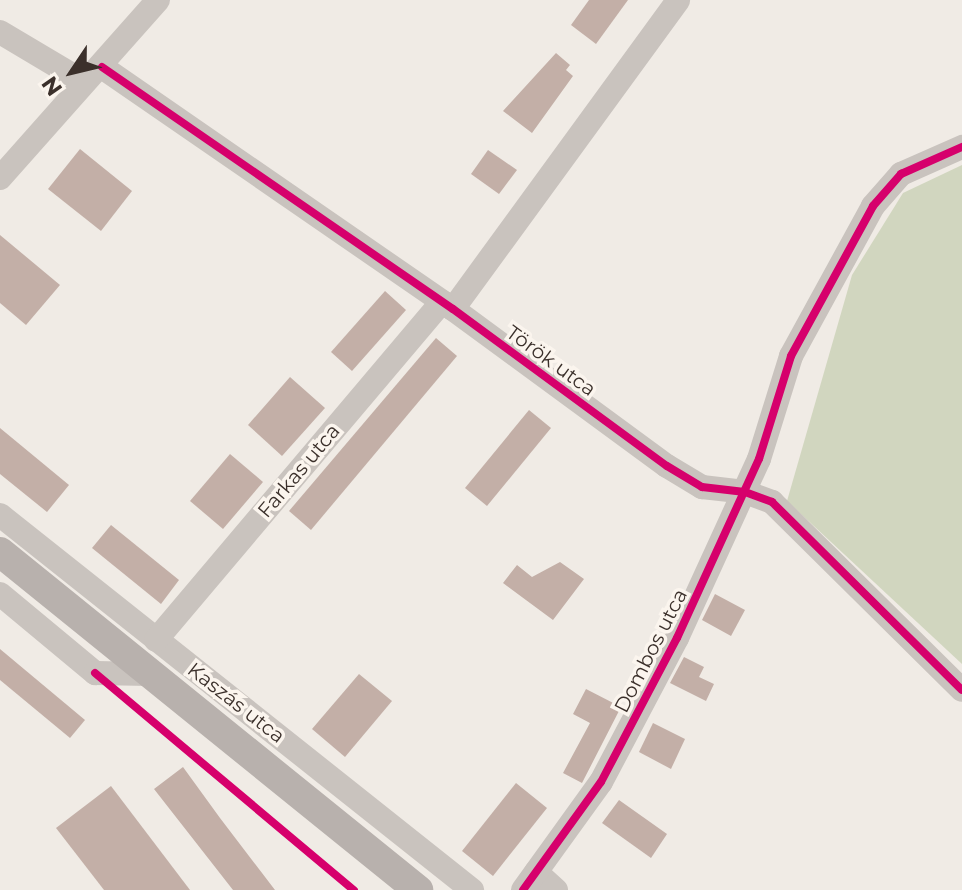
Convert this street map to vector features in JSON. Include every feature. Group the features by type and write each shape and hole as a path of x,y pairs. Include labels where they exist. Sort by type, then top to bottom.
{"main road":[{"path":"0,552 418,890"}],"street":[{"path":"0,178 158,0"},
{"name":"Farkas utca","path":"156,640 447,305 678,0"},
{"name":"Török utca","path":"0,32 93,74 447,305 667,466 702,487 745,492 772,502 962,690"},
{"name":"Dombos utca","path":"530,881 601,782 745,492 791,356 873,206 901,174 962,147"},
{"name":"Kaszás utca","path":"0,515 472,890"},
{"path":"0,594 95,673 150,674"},
{"path":"530,881 556,890"}],"green space":[{"path":"962,165 962,664 787,501 852,275 903,193"}],"building":[{"path":"589,0 628,0 596,44 571,25"},
{"path":"556,53 570,65 566,70 573,76 532,133 503,111"},
{"path":"80,149 132,191 101,231 48,189"},
{"path":"488,150 517,170 499,194 471,174"},
{"path":"0,235 60,285 26,325 0,303"},
{"path":"385,291 406,310 352,371 331,352"},
{"path":"436,338 457,356 311,530 289,511"},
{"path":"290,377 325,408 282,456 248,425"},
{"path":"529,410 551,428 487,506 465,488"},
{"path":"0,428 69,485 47,512 0,474"},
{"path":"230,454 263,482 223,529 190,501"},
{"path":"111,525 179,580 161,604 92,548"},
{"path":"560,562 584,579 553,620 503,583 517,565 532,577"},
{"path":"715,594 745,610 731,636 702,620"},
{"path":"0,649 85,720 70,738 0,680"},
{"path":"684,657 704,667 699,677 714,684 706,701 670,683"},
{"path":"359,674 392,701 345,757 312,729"},
{"path":"586,689 621,707 582,783 563,773 590,723 573,714"},
{"path":"653,723 685,739 671,769 639,752"},
{"path":"183,767 275,890 233,890 154,789"},
{"path":"516,783 547,808 493,876 462,851"},
{"path":"111,786 190,890 104,890 56,828"},
{"path":"619,800 667,834 651,858 602,823"}],"cycle path":[{"path":"102,67 453,309 667,466 702,487 745,492 772,502 962,690"},
{"path":"523,890 601,782 677,638 759,459 791,356 873,206 901,174 962,147"},
{"path":"95,673 354,890"}]}
